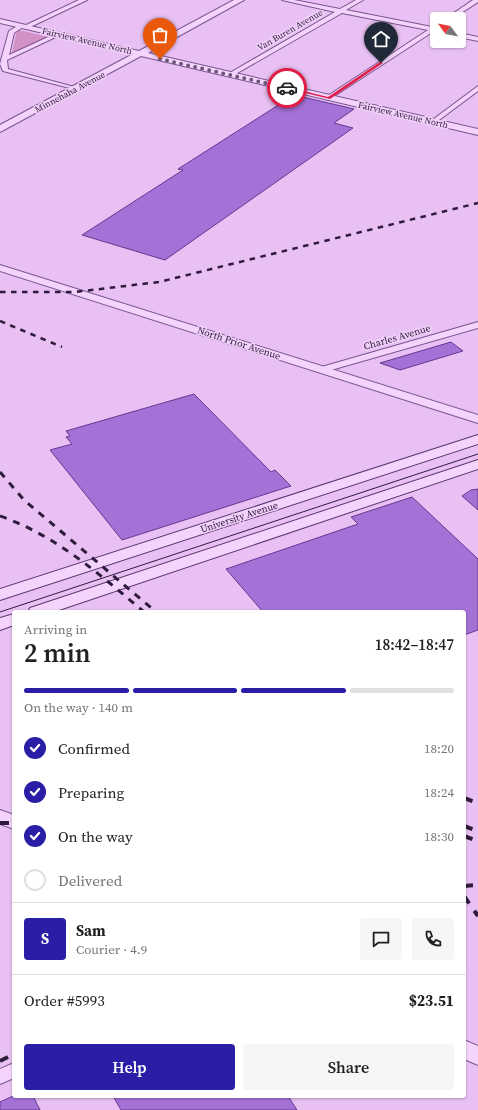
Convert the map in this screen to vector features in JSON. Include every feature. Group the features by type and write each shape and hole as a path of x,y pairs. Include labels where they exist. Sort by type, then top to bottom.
{"main road":[{"name":"University Avenue","path":"0,595 478,439"},
{"path":"42,610 478,464"},
{"path":"0,624 12,620"}],"street":[{"path":"76,89 8,71 3,67 11,32 84,0"},
{"name":"Minnehaha Avenue","path":"1,128 240,0"},
{"path":"285,0 430,28"},
{"name":"Van Buren Avenue","path":"230,75 360,0"},
{"path":"459,12 477,0"},
{"name":"Fairview Avenue North","path":"0,21 478,132"},
{"path":"328,98 430,32"},
{"path":"4,59 59,34"},
{"path":"466,36 478,39"},
{"path":"433,122 478,88"},
{"name":"North Prior Avenue","path":"0,268 478,419"},
{"name":"Charles Avenue","path":"321,370 478,325"},
{"path":"0,816 12,822"},
{"path":"466,1050 478,1056"},
{"path":"0,1077 12,1071"}],"shaded area":[{"path":"17,30 49,37 14,53 12,51"}],"building":[{"path":"299,96 354,109 334,123 353,128 165,260 82,235 183,170 178,169 280,104 285,105"},
{"path":"451,342 463,351 400,370 380,363"},
{"path":"194,394 271,472 275,470 291,486 122,540 50,450 72,444 66,437 70,436 66,431"},
{"path":"478,489 478,510 462,496 471,490"},
{"path":"412,497 478,559 478,630 466,634 466,610 261,610 226,569 358,524 351,517"},
{"path":"12,1096 12,1098 34,1098 40,1110 0,1110 0,1102"},
{"path":"114,1098 289,1098 297,1110 121,1110"}],"tram line":[{"path":"0,612 478,454"}],"railway":[{"path":"0,292 75,292 159,282 478,203"},
{"path":"0,321 62,347"},
{"path":"0,472 24,500 154,610"},
{"path":"0,516 21,524 59,545 94,570 142,610"},
{"path":"466,799 478,803"},
{"path":"0,823 12,823"},
{"path":"466,827 478,831"},
{"path":"466,837 478,841"},
{"path":"466,886 478,885"},
{"path":"466,899 478,916"},
{"path":"0,1061 12,1055"}],"way so far":[{"path":"160,59 287,88"}],"route":[{"path":"287,88 328,98 381,63"}]}
